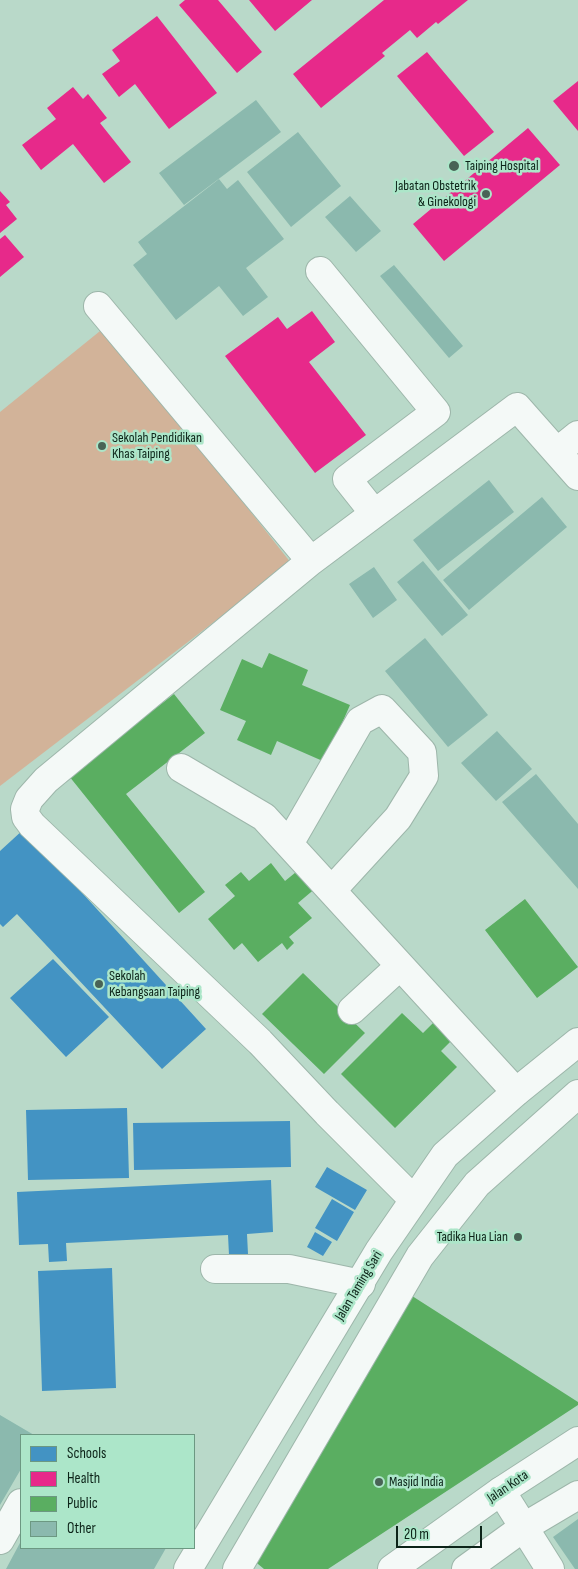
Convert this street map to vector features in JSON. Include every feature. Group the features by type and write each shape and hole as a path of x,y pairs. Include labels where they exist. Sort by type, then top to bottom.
{"main road":[{"path":"320,271 436,412 347,479 374,513"},
{"path":"98,306 311,560"},
{"path":"413,1199 327,1113 260,1042 32,824 26,817 25,809 29,799 46,780 311,560 517,407 578,476"},
{"path":"557,452 578,435"},
{"path":"289,844 360,721 382,709 422,752 424,776 398,818 332,890"},
{"path":"181,768 264,817 516,1092"},
{"path":"352,1010 400,966"},
{"name":"Jalan Taming Sari","path":"188,1569 413,1199 445,1155 516,1092 578,1042"},
{"path":"237,1569 420,1256 477,1184 578,1094"},
{"path":"215,1269 289,1269 361,1284"},
{"name":"Jalan Kota","path":"392,1569 501,1491 578,1442"},
{"path":"501,1491 550,1569"},
{"path":"466,1569 524,1527 578,1495"},
{"path":"0,1540 20,1505"}],"shaded area":[{"name":"Sekolah Pendidikan Khas Taiping","path":"105,327 291,563 0,786 0,412"}],"building: Schools":[{"path":"24,829 206,1029 162,1069 17,914 3,927 0,924 0,851"},
{"path":"53,959 109,1017 66,1057 10,998"},
{"path":"127,1108 129,1178 28,1180 26,1110"},
{"path":"290,1121 291,1167 134,1170 133,1123"},
{"path":"327,1167 367,1190 355,1210 315,1187"},
{"path":"271,1180 273,1232 247,1234 248,1254 229,1255 228,1235 66,1243 67,1261 49,1262 48,1244 19,1245 17,1192"},
{"path":"332,1199 354,1212 337,1241 315,1228"},
{"path":"315,1232 332,1242 323,1256 307,1247"},
{"path":"112,1268 116,1388 42,1391 38,1271"}],"building: Health":[{"path":"185,0 218,0 262,52 237,73 179,5"},
{"path":"249,0 312,0 275,31"},
{"path":"384,0 468,0 417,38 410,30 382,53 385,56 321,108 293,74"},
{"path":"157,16 217,93 169,129 135,84 119,97 102,74 120,61 112,50"},
{"path":"427,52 494,132 464,156 397,76"},
{"path":"578,81 578,131 553,101"},
{"path":"73,87 83,99 88,94 107,118 100,123 131,162 104,183 73,144 41,170 22,145 56,119 47,108"},
{"name":"Jabatan Obstetrik & Ginekologi","path":"528,128 560,165 444,261 413,224"},
{"path":"0,191 10,202 6,205 17,219 0,233"},
{"path":"5,235 24,257 0,277 0,239"},
{"path":"312,311 335,342 309,362 366,435 315,473 225,356 278,317 287,329"}],"building: Public":[{"path":"269,653 308,670 302,685 350,705 325,762 277,741 271,755 237,740 246,721 220,710 242,659 262,668"},
{"path":"174,694 205,733 126,794 205,892 179,913 69,776"},
{"path":"271,863 285,881 301,868 317,887 298,903 312,918 289,937 294,943 287,950 282,943 258,962 242,943 234,950 208,919 235,896 225,885 241,872 249,881"},
{"path":"525,899 578,967 537,998 485,930"},
{"path":"303,973 365,1033 324,1074 262,1014"},
{"path":"402,1013 423,1033 438,1018 456,1036 441,1051 457,1067 395,1128 341,1074"},
{"name":"Masjid India","path":"409,1294 578,1402 578,1405 328,1569 264,1569 252,1559"}],"building: Other":[{"path":"256,100 281,132 184,205 159,173"},
{"path":"298,132 341,186 291,227 247,172"},
{"path":"219,179 227,189 238,180 284,239 246,268 268,297 243,316 219,286 176,320 133,265 147,254 138,242"},
{"path":"350,196 381,231 356,252 325,217"},
{"path":"394,265 463,346 449,358 380,276"},
{"path":"489,480 514,512 438,571 413,540"},
{"path":"542,497 567,527 469,610 443,580"},
{"path":"423,561 468,615 442,636 397,582"},
{"path":"374,567 397,600 373,618 349,584"},
{"path":"425,638 488,715 448,747 385,671"},
{"path":"497,731 532,769 496,801 461,763"},
{"path":"536,774 578,824 578,889 502,802"},
{"path":"0,1415 32,1434 20,1434 20,1471 0,1505"},
{"path":"578,1519 578,1569 575,1569 553,1537"},
{"path":"20,1543 20,1549 165,1549 154,1569 6,1569"}],"place":[{"name":"Taiping Hospital","path":"454,166"},
{"name":"Jabatan Obstetrik & Ginekologi","path":"486,194"},
{"name":"Sekolah Pendidikan Khas Taiping","path":"102,446"},
{"name":"Sekolah Kebangsaan Taiping","path":"99,984"},
{"name":"Tadika Hua Lian","path":"518,1237"},
{"name":"Masjid India","path":"379,1482"}]}
